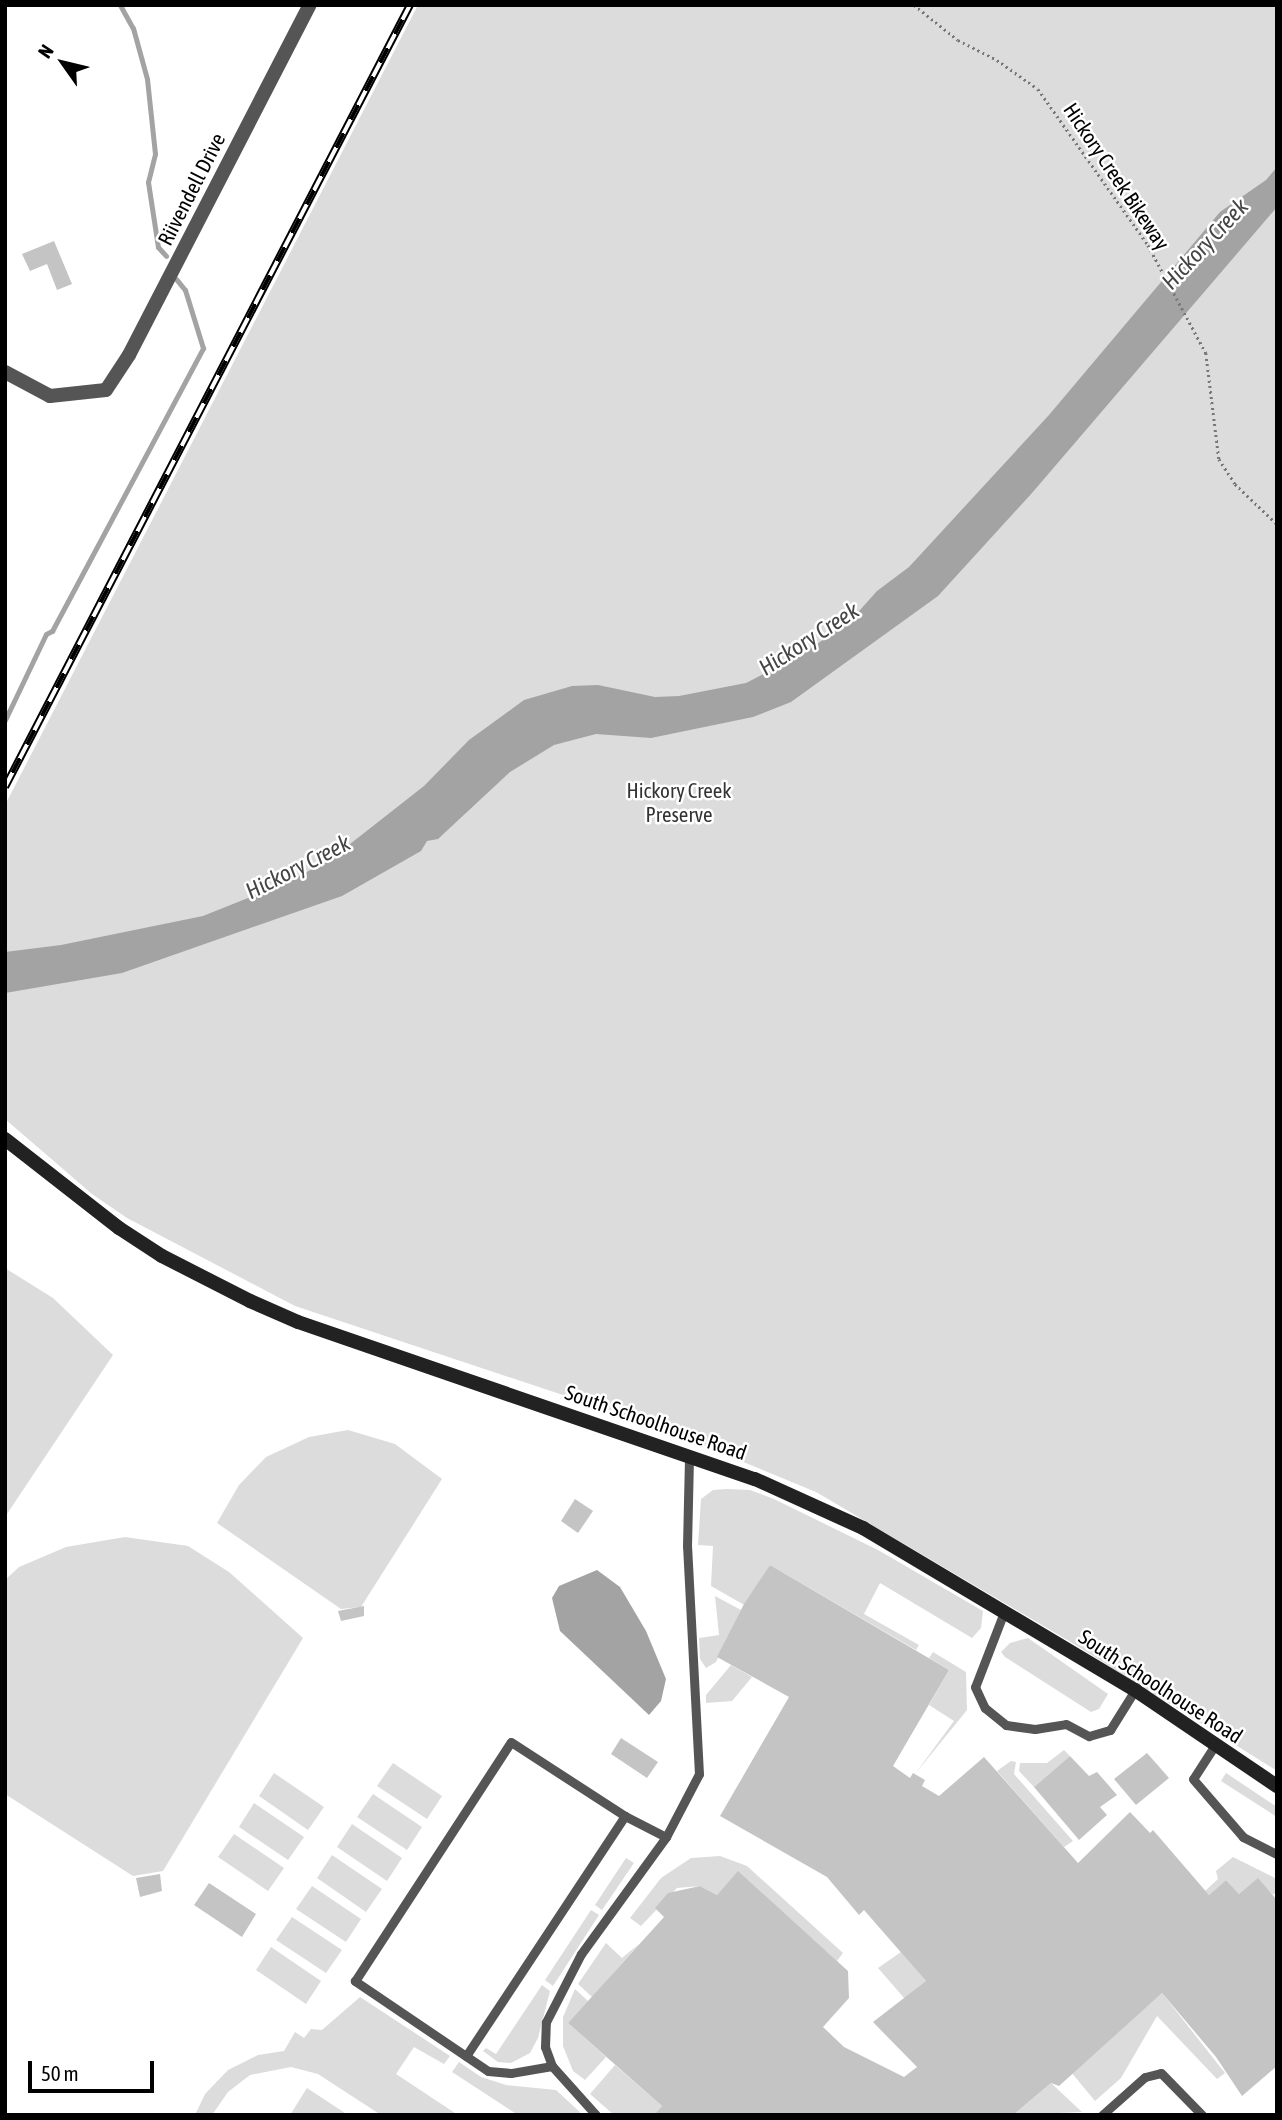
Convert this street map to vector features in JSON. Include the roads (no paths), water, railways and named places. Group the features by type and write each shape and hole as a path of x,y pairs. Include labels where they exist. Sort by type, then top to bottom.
{"street":[{"name":"Riivendell Drive","path":"5,372 50,396 106,390 130,355 310,5"},
{"name":"South Schoolhouse Road","path":"5,1139 129,1235 250,1301 298,1322 755,1479 863,1528 1135,1690 1277,1786"}],"lane":[{"path":"596,2115 552,2066 545,2047 546,2022 556,1995 666,1837 699,1774 687,1546 689,1456"},
{"path":"1004,1612 980,1664 975,1687 985,1708 1006,1725 1035,1729 1066,1724 1089,1736 1110,1730 1135,1690"},
{"path":"552,2066 498,2074 466,2056 355,1981 511,1742 625,1816 666,1837"},
{"path":"1215,1745 1193,1779 1243,1837 1277,1854"},
{"path":"466,2056 625,1816"},
{"path":"1102,2115 1145,2077 1161,2073 1202,2115"}],"water":[{"name":"Hickory Creek","path":"1277,167 1277,207 1032,493 938,596 791,702 753,717 651,738 596,734 554,745 510,772 438,839 427,841 421,851 342,896 122,973 5,993 5,952 61,945 203,916 293,880 336,855 424,786 469,740 524,700 572,686 598,685 655,697 679,696 746,683 806,652 852,619 877,591 909,567 1049,415 1220,212 1266,180"},
{"path":"597,1570 620,1587 646,1631 666,1679 661,1701 649,1715 560,1631 552,1598 559,1586"}],"waterway":[{"path":"120,5 133,28 147,79 155,154 148,182 158,247 166,256"},
{"path":"5,720 46,634 52,631 203,348 185,290 176,279"}],"railway":[{"path":"5,787 410,5"}],"park label":[{"name":"Hickory Creek Preserve","path":"679,802"}]}
